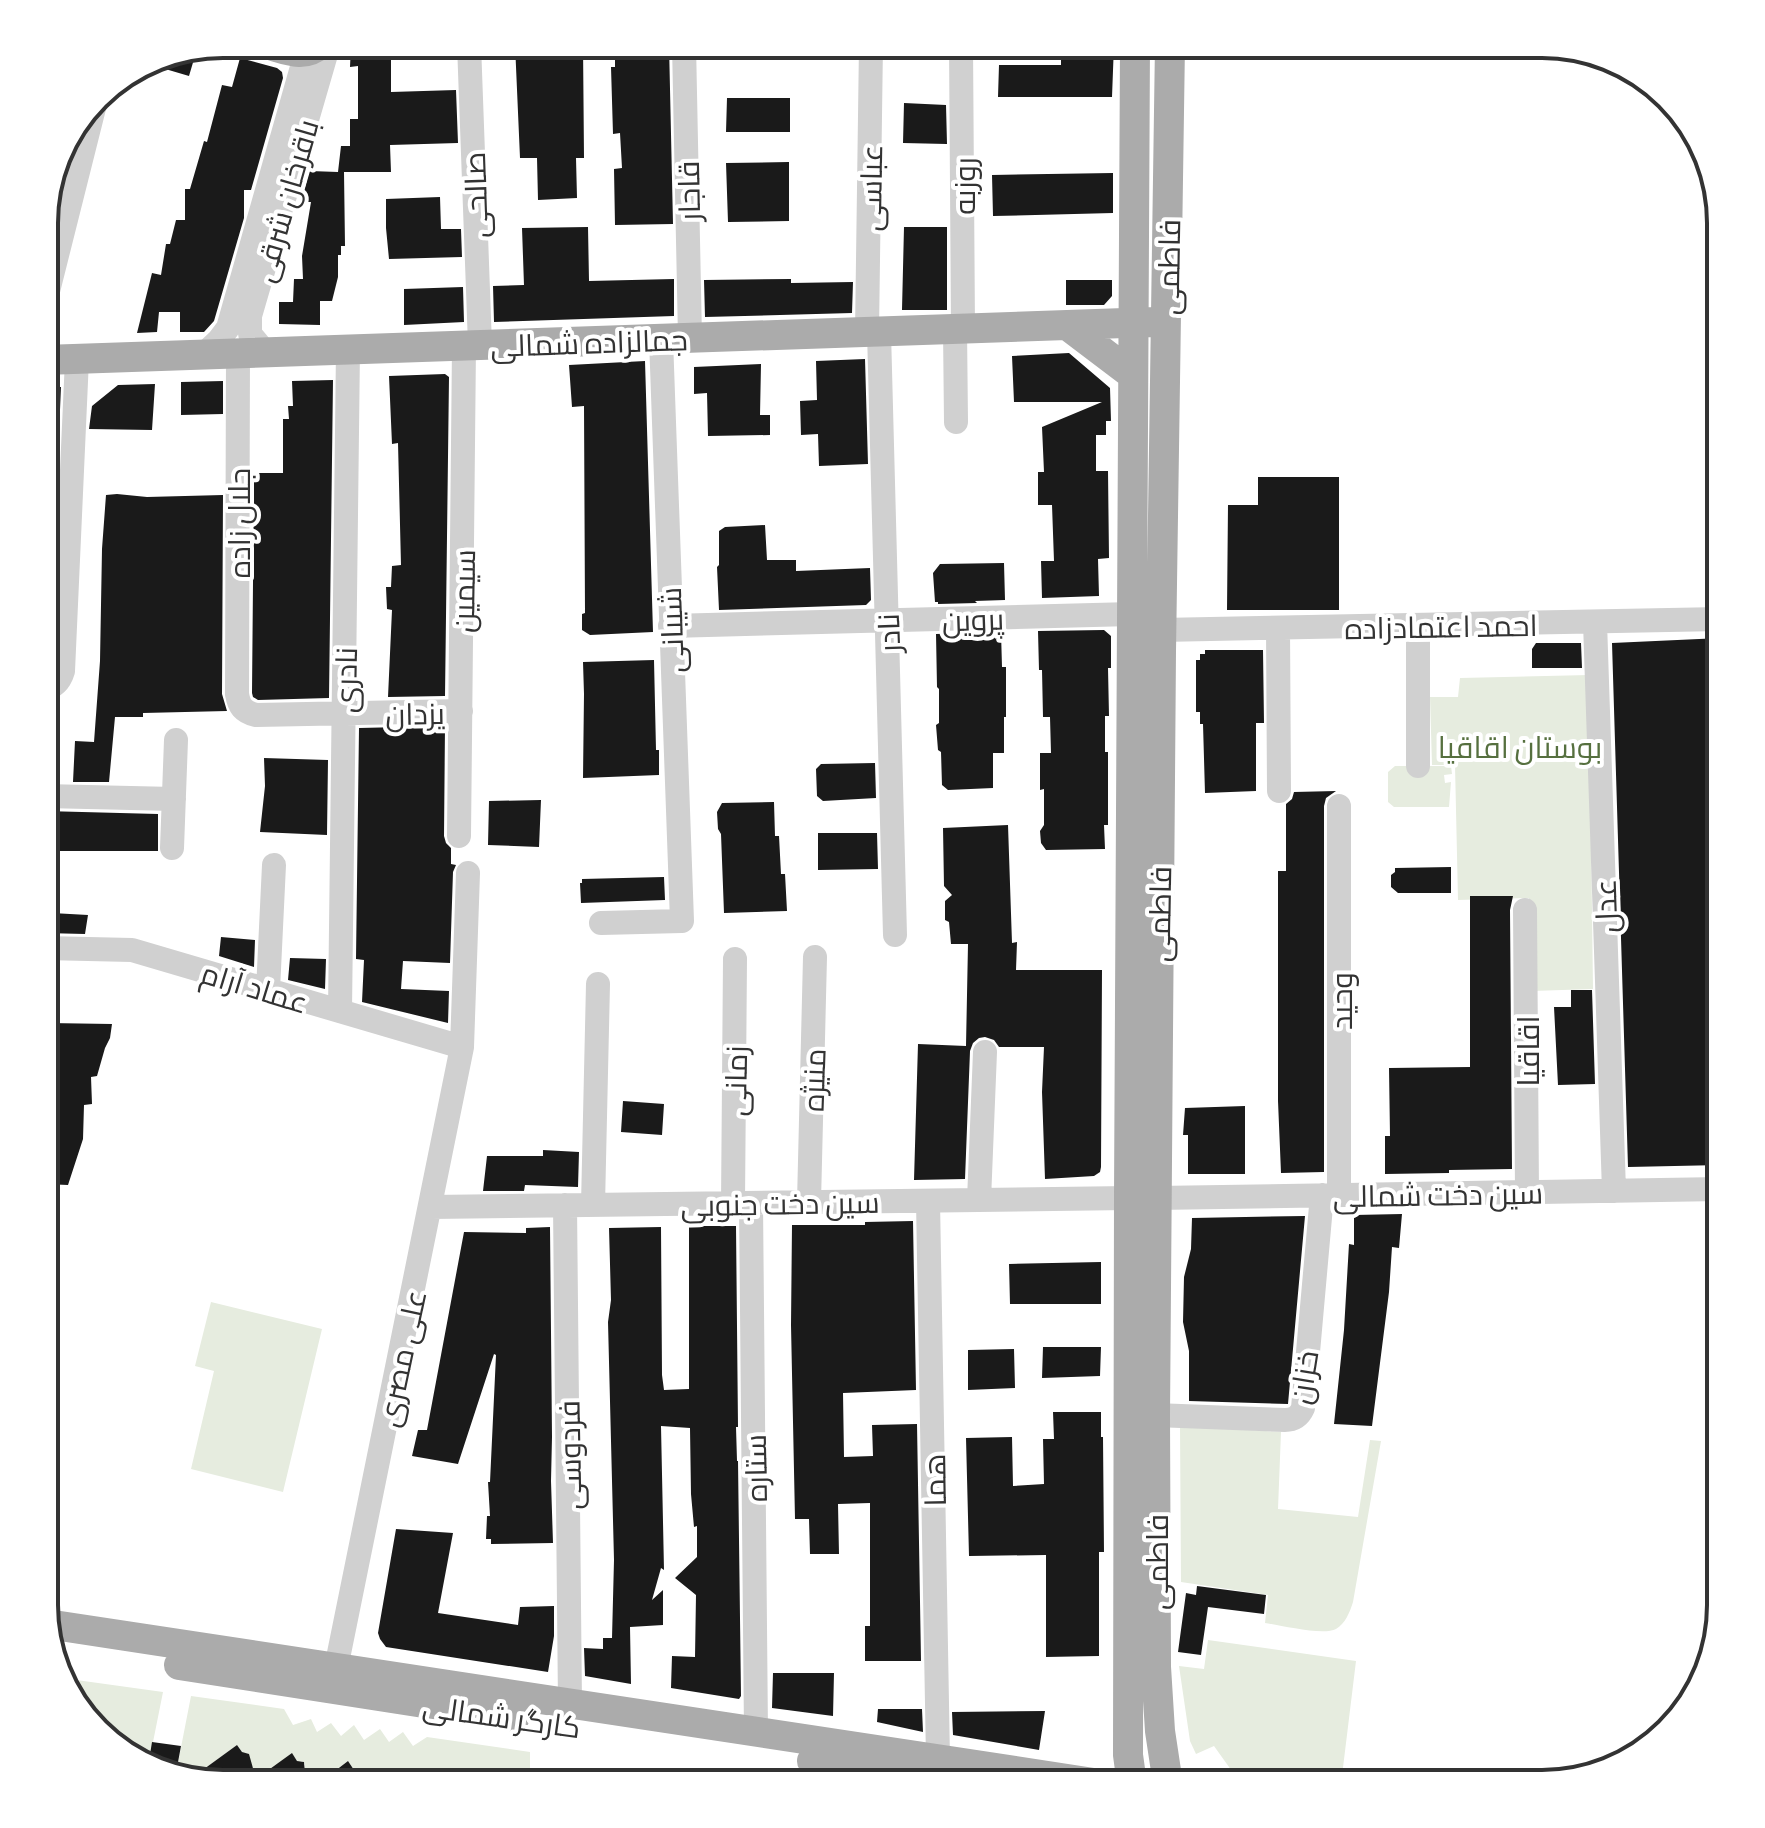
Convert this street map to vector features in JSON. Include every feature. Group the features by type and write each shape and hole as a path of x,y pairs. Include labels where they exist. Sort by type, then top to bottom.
{"main road":[{"name":"فاطمی","path":"1135,58 1131,622 1142,1198 1155,1415 1156,1667 1166,1770"},
{"name":"فاطمی","path":"1130,1770 1142,1198 1161,630 1170,58"},
{"name":"جمالزاده شمالی","path":"58,360 1167,321"},
{"path":"1067,325 1133,375"},
{"path":"1131,622 1161,630"},
{"path":"59,1626 334,1679"},
{"name":"کارگر شمالی","path":"64,1647 334,1679 914,1770"}],"street":[{"path":"204,354 228,328 304,58"},
{"name":"باقرخان شرقی","path":"252,353 250,316 314,58"},
{"name":"صالحی","path":"469,58 472,345"},
{"name":"قاجار","path":"675,338 684,58"},
{"name":"عباسی","path":"871,58 873,332"},
{"name":"روزبه","path":"956,422 961,58"},
{"path":"58,251 89,127"},
{"name":"نادر","path":"873,332 887,621 895,935"},
{"name":"شیبانی","path":"601,923 682,921 670,626 675,338"},
{"name":"سیمین","path":"459,836 472,345"},
{"name":"نادری","path":"340,1011 348,349"},
{"name":"جلال زاده","path":"237,694 252,353"},
{"path":"58,682 63,671 77,359"},
{"name":"احمد اعتمادزاده","path":"1161,630 1707,619"},
{"name":"پروین","path":"670,626 887,621 1131,622"},
{"name":"عدل","path":"1595,622 1614,1191"},
{"path":"1418,625 1418,766"},
{"path":"1278,628 1279,791"},
{"name":"یزدان","path":"237,694 242,708 256,715 461,711"},
{"path":"172,848 176,740"},
{"path":"58,796 174,799"},
{"name":"وحید","path":"1330,1195 1339,806"},
{"path":"268,990 274,865"},
{"name":"علی مصری","path":"334,1679 462,1047 468,873"},
{"name":"اقاقیا","path":"1525,910 1527,1192"},
{"name":"عماد آرام","path":"58,948 132,950 462,1047"},
{"name":"منیژه","path":"809,1202 815,957"},
{"name":"زمانی","path":"735,959 742,1203"},
{"path":"593,1205 598,984"},
{"path":"979,1200 985,1052"},
{"name":"سین دخت شمالی","path":"1142,1198 1707,1189"},
{"name":"خزان","path":"1155,1415 1291,1420 1300,1414 1330,1195"},
{"name":"سین دخت جنوبی","path":"431,1207 1142,1198"},
{"name":"هما","path":"928,1201 943,1770"},
{"name":"ستاره","path":"742,1203 756,1743"},
{"name":"فردوسی","path":"565,1205 570,1715"}],"green space":[{"name":"بوستان اقاقیا","path":"1589,675 1593,989 1532,991 1529,898 1458,900 1455,765 1432,765 1430,697 1458,697 1460,678"},
{"path":"1395,766 1451,766 1452,774 1444,775 1445,783 1451,782 1449,807 1394,807 1388,802 1388,772"},
{"path":"211,1302 322,1329 283,1492 191,1469 214,1371 195,1366"},
{"path":"1180,1425 1281,1432 1278,1509 1358,1517 1370,1440 1381,1441 1353,1602 1339,1627 1322,1631 1265,1623 1268,1595 1181,1582"},
{"path":"1208,1640 1356,1661 1343,1770 1231,1770 1214,1746 1196,1754 1190,1741 1179,1666 1204,1669"},
{"path":"76,1680 163,1692 151,1753 131,1742 99,1714"},
{"path":"191,1696 284,1709 293,1725 311,1719 317,1732 331,1723 341,1736 354,1725 364,1740 380,1729 389,1742 403,1732 413,1746 427,1737 530,1752 530,1770 354,1770 348,1761 336,1770 304,1770 305,1764 298,1762 292,1754 269,1770 254,1770 237,1745 204,1769 178,1763"}],"building":[{"path":"240,58 277,68 283,78 251,190 244,190 244,218 214,321 204,332 180,332 180,312 159,312 157,332 137,333 152,273 161,275 166,244 170,244 176,220 185,220 185,189 190,189 204,141 207,142 222,85 232,87"},
{"path":"350,58 391,58 391,92 456,90 458,143 390,145 391,172 344,172 345,246 341,246 341,255 338,255 338,277 332,301 320,301 320,325 279,324 279,302 293,302 294,279 303,279 302,256 311,202 301,202 310,171 338,172 341,146 350,146 350,119 358,119 358,66 350,67"},
{"path":"516,58 583,58 584,158 576,158 577,198 538,200 537,158 520,158"},
{"path":"615,58 669,58 673,224 615,225 614,169 622,168 620,133 613,134 611,67 615,67"},
{"path":"1061,58 1113,58 1112,97 998,97 999,65 1061,65"},
{"path":"194,61 189,76 165,69"},
{"path":"727,98 790,98 790,132 726,132"},
{"path":"904,103 946,105 947,144 903,143"},
{"path":"789,162 789,221 728,222 726,163"},
{"path":"1113,173 1113,213 993,216 992,175"},
{"path":"440,197 441,229 461,229 462,257 389,259 386,199"},
{"path":"588,227 589,281 674,279 674,316 494,322 493,286 524,285 522,228"},
{"path":"904,227 947,227 947,310 902,310"},
{"path":"791,279 791,283 853,282 852,313 705,317 704,280"},
{"path":"1066,280 1112,280 1112,296 1104,305 1066,305"},
{"path":"463,287 464,322 404,325 404,289"},
{"path":"1069,353 1110,388 1111,421 1106,421 1106,435 1096,435 1096,471 1108,471 1109,558 1098,559 1099,596 1042,598 1041,561 1054,561 1052,505 1038,505 1038,472 1044,472 1042,427 1102,402 1014,402 1012,356"},
{"path":"865,359 868,464 819,466 818,434 801,435 800,401 817,400 816,361"},
{"path":"645,361 653,632 590,635 582,630 582,614 585,613 584,406 572,407 569,365"},
{"path":"761,364 760,415 770,415 770,435 708,436 707,393 694,394 694,367"},
{"path":"445,374 449,377 445,696 388,697 392,610 387,609 386,587 391,587 392,566 401,565 398,443 392,444 389,376"},
{"path":"333,380 329,698 258,700 252,693 254,473 283,473 283,419 289,419 288,406 293,406 292,381"},
{"path":"223,381 223,414 181,415 181,382"},
{"path":"155,384 152,430 89,429 92,406 118,385"},
{"path":"58,387 61,387 58,455"},
{"path":"1258,477 1339,477 1339,610 1227,610 1228,505 1258,505"},
{"path":"106,495 147,497 223,495 222,694 227,711 143,713 143,717 115,717 109,782 73,782 75,741 94,742"},
{"path":"765,525 767,560 796,560 796,571 870,568 871,600 866,605 719,610 719,531 725,527"},
{"path":"1004,563 1005,600 935,602 933,573 940,564"},
{"path":"1104,630 1111,636 1109,716 1105,716 1108,825 1104,825 1105,849 1046,850 1041,843 1040,831 1044,825 1044,789 1040,790 1040,753 1051,753 1050,717 1043,717 1038,631"},
{"path":"1001,632 1002,667 1006,667 1006,717 1004,753 993,753 993,788 948,790 942,785 936,725 939,723 939,689 936,634"},
{"path":"1707,639 1707,1165 1628,1167 1612,643"},
{"path":"1536,643 1581,643 1582,668 1532,668 1532,649"},
{"path":"1205,650 1263,650 1264,723 1256,723 1256,791 1205,793 1203,724 1200,724 1200,712 1196,712 1196,660 1200,660 1200,654 1205,654"},
{"path":"654,660 659,775 583,778 583,662"},
{"path":"445,726 444,836 451,848 451,864 456,865 453,872 450,963 403,961 401,989 449,991 448,1023 362,1002 364,960 356,959 359,728"},
{"path":"264,758 328,760 327,835 260,832 265,786"},
{"path":"875,763 876,798 823,801 817,796 816,769 821,764"},
{"path":"1336,791 1326,798 1324,806 1324,1172 1281,1173 1278,871 1286,871 1286,804 1294,792"},
{"path":"541,800 539,847 488,845 489,801"},
{"path":"774,802 775,836 779,836 787,911 724,913 721,834 717,812 722,803"},
{"path":"58,811 158,814 158,851 58,851"},
{"path":"1008,825 1012,943 1017,942 1016,970 1102,970 1100,1172 1094,1176 1045,1179 1044,1047 999,1047 994,1040 985,1037 973,1043 970,1051 965,1179 914,1180 918,1044 966,1046 968,944 951,944 949,922 945,920 945,901 952,895 944,886 943,828"},
{"path":"818,833 877,833 878,869 818,870"},
{"path":"1451,867 1451,893 1398,893 1391,887 1391,875 1395,868"},
{"path":"664,877 665,900 581,903 582,879"},
{"path":"1470,896 1513,896 1510,910 1512,1169 1385,1174 1385,1136 1390,1136 1389,1068 1470,1067"},
{"path":"58,913 88,915 85,934 58,933"},
{"path":"221,937 255,940 254,967 219,956"},
{"path":"290,958 326,959 325,989 288,980"},
{"path":"1571,990 1592,990 1595,1084 1558,1085 1554,1007 1571,1007"},
{"path":"58,1023 112,1024 97,1076 91,1077 92,1104 84,1105 83,1139 68,1185 58,1185"},
{"path":"623,1101 664,1104 662,1135 621,1132"},
{"path":"1245,1106 1245,1174 1188,1174 1188,1135 1183,1135 1185,1108"},
{"path":"543,1150 579,1152 578,1187 525,1185 524,1191 483,1191 487,1156 543,1156"},
{"path":"1402,1214 1399,1248 1392,1247 1372,1426 1334,1424 1349,1244 1354,1245 1354,1215"},
{"path":"1305,1216 1288,1404 1189,1401 1189,1351 1183,1322 1184,1277 1191,1249 1192,1218"},
{"path":"913,1221 916,1390 843,1393 844,1457 873,1456 872,1425 917,1424 921,1661 865,1661 865,1626 870,1626 870,1503 838,1504 839,1554 810,1554 809,1519 795,1519 792,1225 865,1225 865,1222"},
{"path":"689,1226 736,1226 739,1699 671,1688 672,1656 695,1657 696,1595 675,1578 697,1557 697,1526 694,1527 691,1494 690,1428 661,1426 664,1570 661,1568 652,1600 663,1590 663,1625 630,1627 631,1684 585,1676 584,1648 603,1649 603,1638 612,1638 614,1560 608,1322 611,1300 609,1228 661,1227 664,1390 689,1389"},
{"path":"550,1227 553,1543 491,1544 491,1539 486,1539 487,1516 490,1516 488,1482 496,1355 458,1464 412,1456 418,1430 427,1430 464,1232 526,1233 526,1228"},
{"path":"1101,1262 1101,1304 1010,1304 1009,1264"},
{"path":"1043,1347 1101,1347 1100,1376 1042,1378"},
{"path":"1014,1349 1015,1388 968,1390 968,1350"},
{"path":"1053,1412 1101,1412 1104,1552 1099,1552 1099,1656 1046,1657 1046,1555 969,1556 966,1438 1012,1437 1013,1486 1044,1484 1043,1439 1054,1439"},
{"path":"396,1529 453,1533 438,1613 518,1625 520,1607 554,1606 554,1636 548,1672 386,1647 378,1633"},
{"path":"1197,1586 1266,1595 1264,1614 1208,1607 1201,1655 1178,1652 1186,1593 1196,1595"},
{"path":"773,1673 834,1673 833,1716 772,1708"},
{"path":"878,1709 922,1709 923,1732 877,1722"},
{"path":"1045,1711 1039,1750 953,1735 952,1712"},
{"path":"152,1742 181,1746 178,1763 150,1753"},
{"path":"237,1745 242,1752 249,1754 253,1770 223,1770 204,1769"},
{"path":"292,1753 297,1761 304,1762 305,1770 268,1770"},
{"path":"348,1761 354,1770 336,1770"}]}
